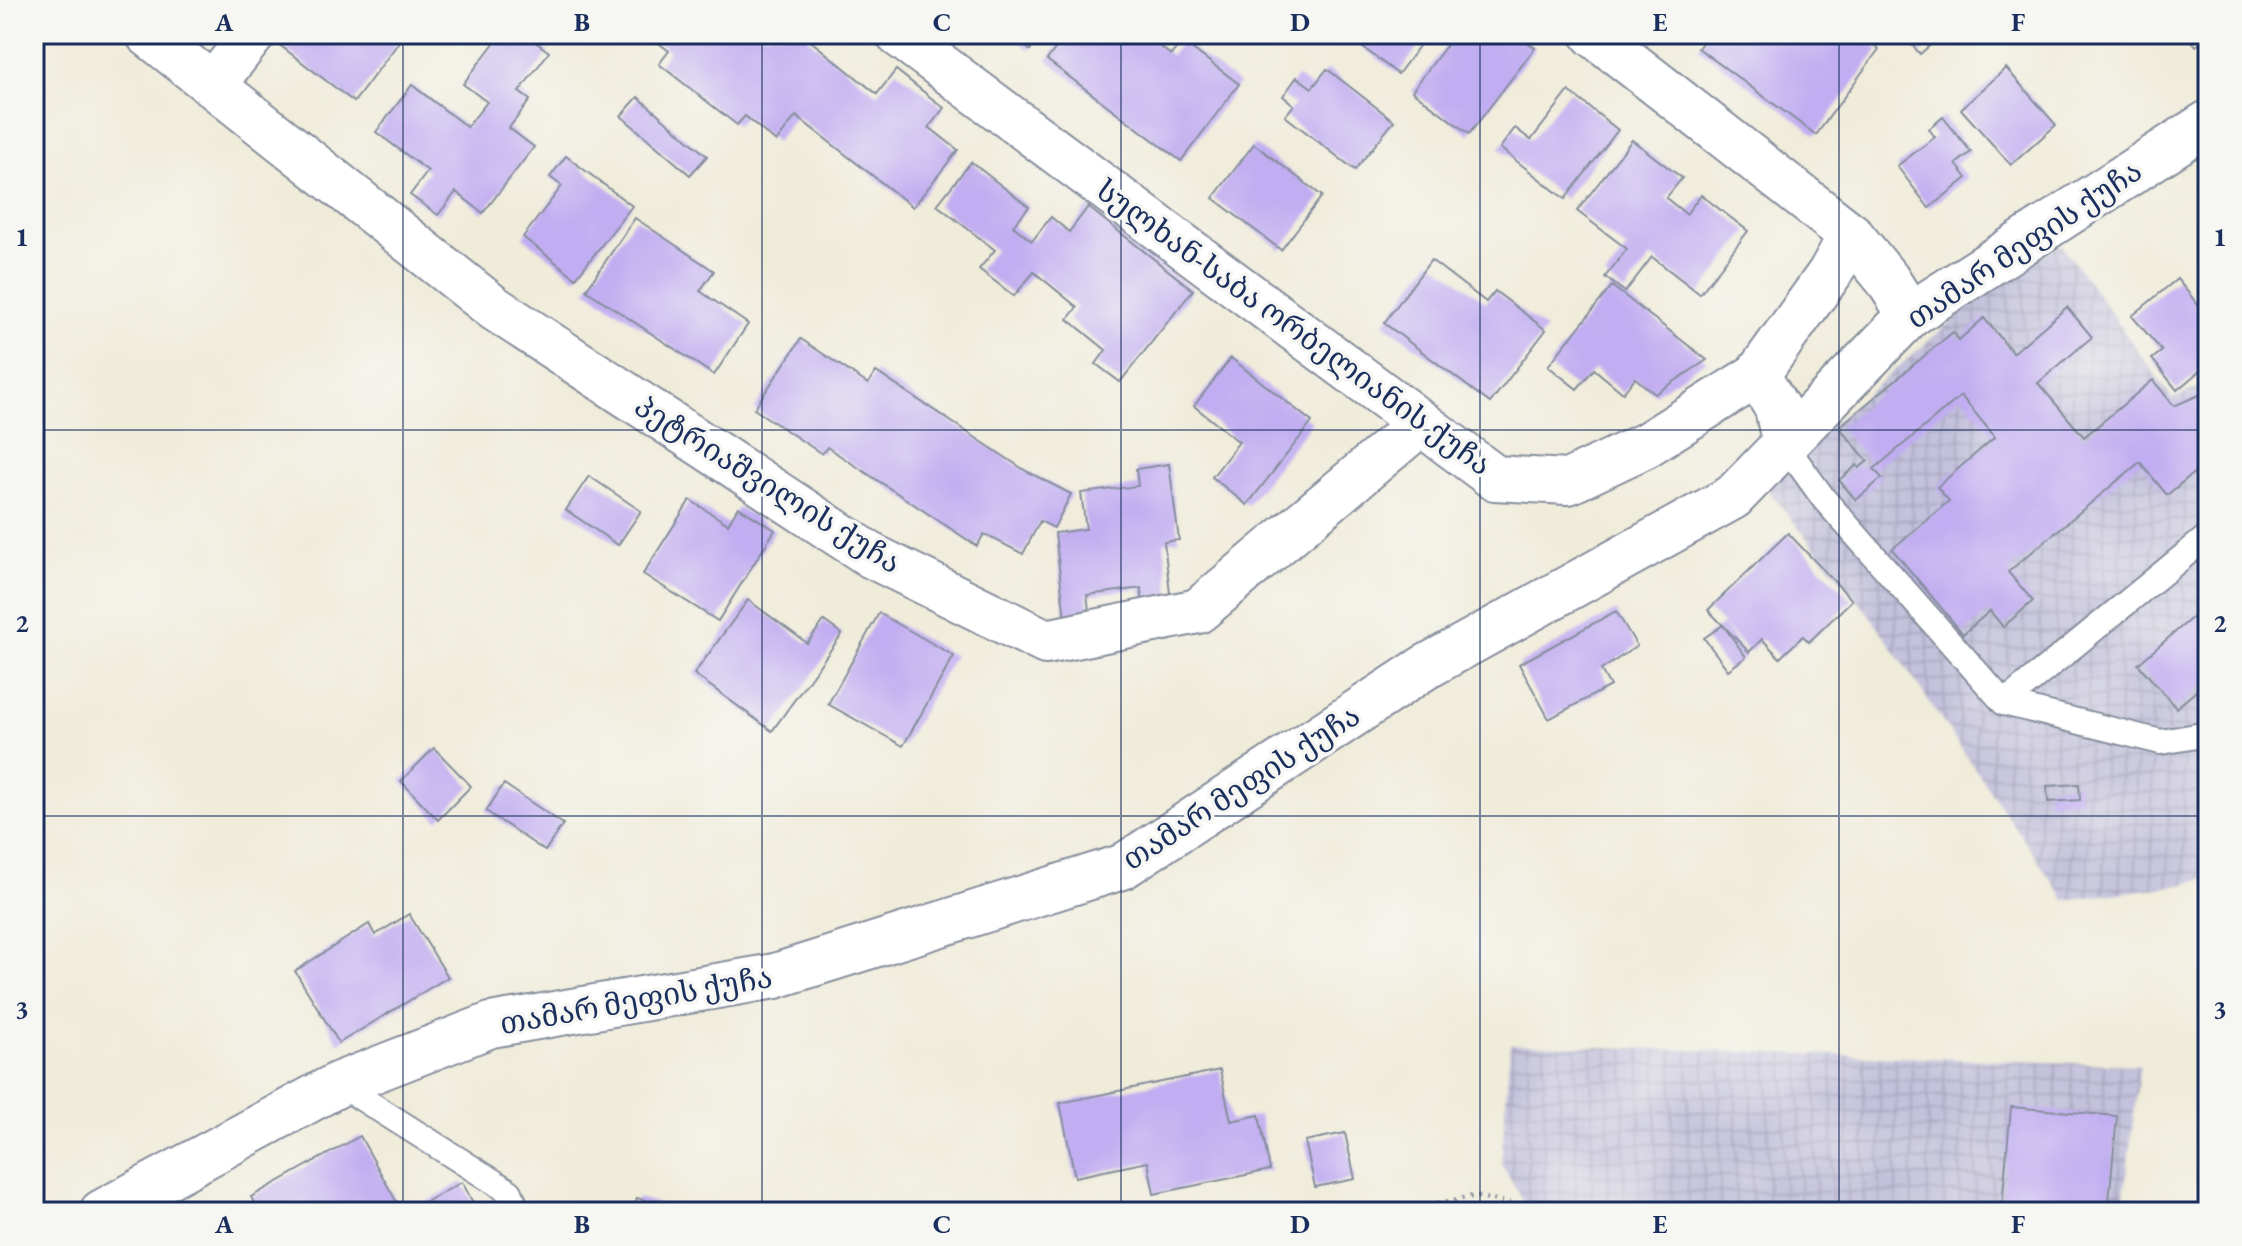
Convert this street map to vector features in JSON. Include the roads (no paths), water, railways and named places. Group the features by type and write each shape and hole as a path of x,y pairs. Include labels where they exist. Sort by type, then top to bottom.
{"street":[{"name":"პეტრიაშვილის ქუჩა","path":"148,34 494,308 872,556 1046,642 1198,611 1421,423"},
{"path":"213,85 253,34"},
{"name":"სულხან-საბა ორბელიანის ქუჩა","path":"898,34 1495,478 1568,482 1646,445 1757,375 1830,273 1851,235"},
{"path":"1593,34 1851,235 1887,279 1910,315"},
{"name":"თამარ მეფის ქუჩა","path":"102,1212 339,1084 491,1025 775,976 1122,867 1424,668 1733,497 1910,315 2208,123"},
{"path":"1757,375 1777,408 1785,445"}],"lane":[{"path":"1785,445 1824,499 2004,703 2161,742 2208,734"},
{"path":"2004,703 2208,536"},
{"path":"339,1084 510,1192 518,1212"}]}
